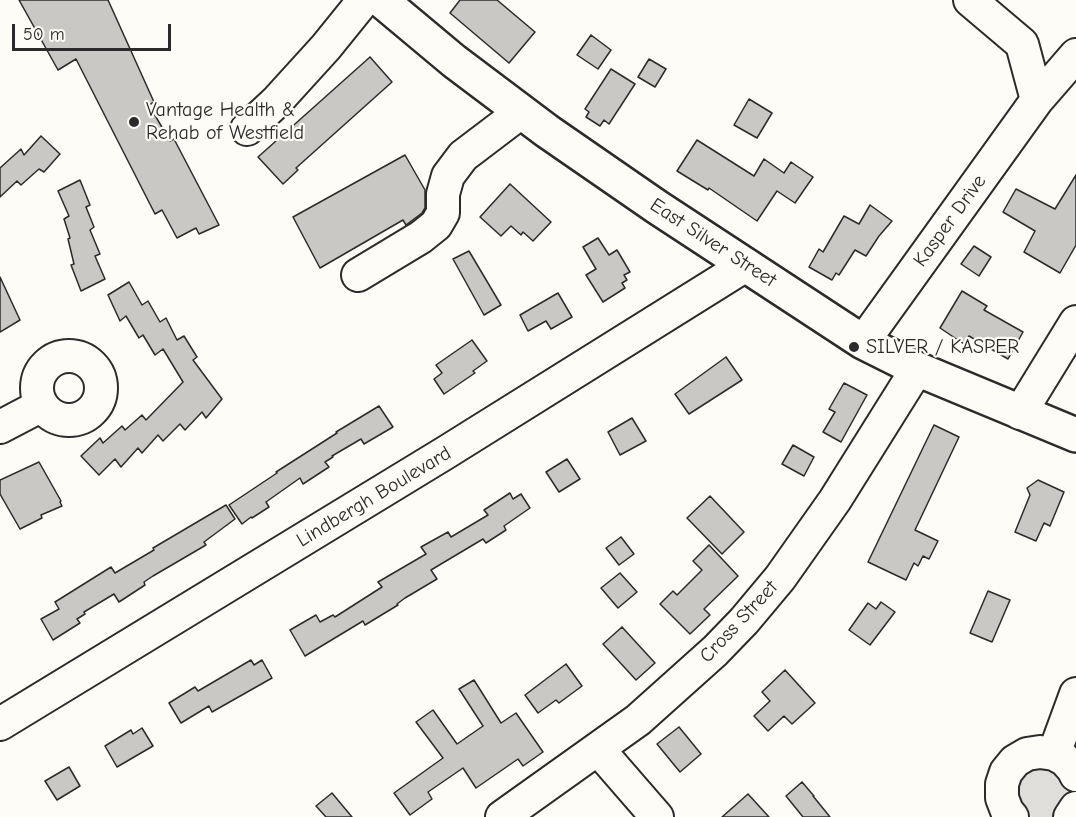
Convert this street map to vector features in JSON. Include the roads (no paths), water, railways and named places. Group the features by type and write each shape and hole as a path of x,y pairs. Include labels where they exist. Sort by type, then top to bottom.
{"main road":[{"name":"East Silver Street","path":"397,5 454,61 521,112 630,189 863,342 916,369 1076,435"}],"street":[{"path":"247,129 276,102 326,47 364,0"},
{"path":"970,0 1022,44 1037,100"},
{"name":"Kasper Drive","path":"863,342 1037,100 1076,55"},
{"path":"358,275 421,237 436,225 443,213 448,176 463,156 521,112"},
{"name":"Lindbergh Boulevard","path":"0,724 445,453 746,265"},
{"path":"1020,413 1076,322"},
{"name":"Cross Street","path":"502,817 638,720 732,634 769,593 835,500 916,369"},
{"path":"0,427 42,405"},
{"path":"1012,817 1002,798 1002,784 1006,772 1015,761 1027,754 1040,752 1065,764 1076,694"},
{"path":"598,749 657,817"},
{"path":"1070,817 1076,808"}],"place":[{"name":"Vantage Health & Rehab of Westfield","path":"134,122"},
{"name":"SILVER / KASPER","path":"854,347"}]}
